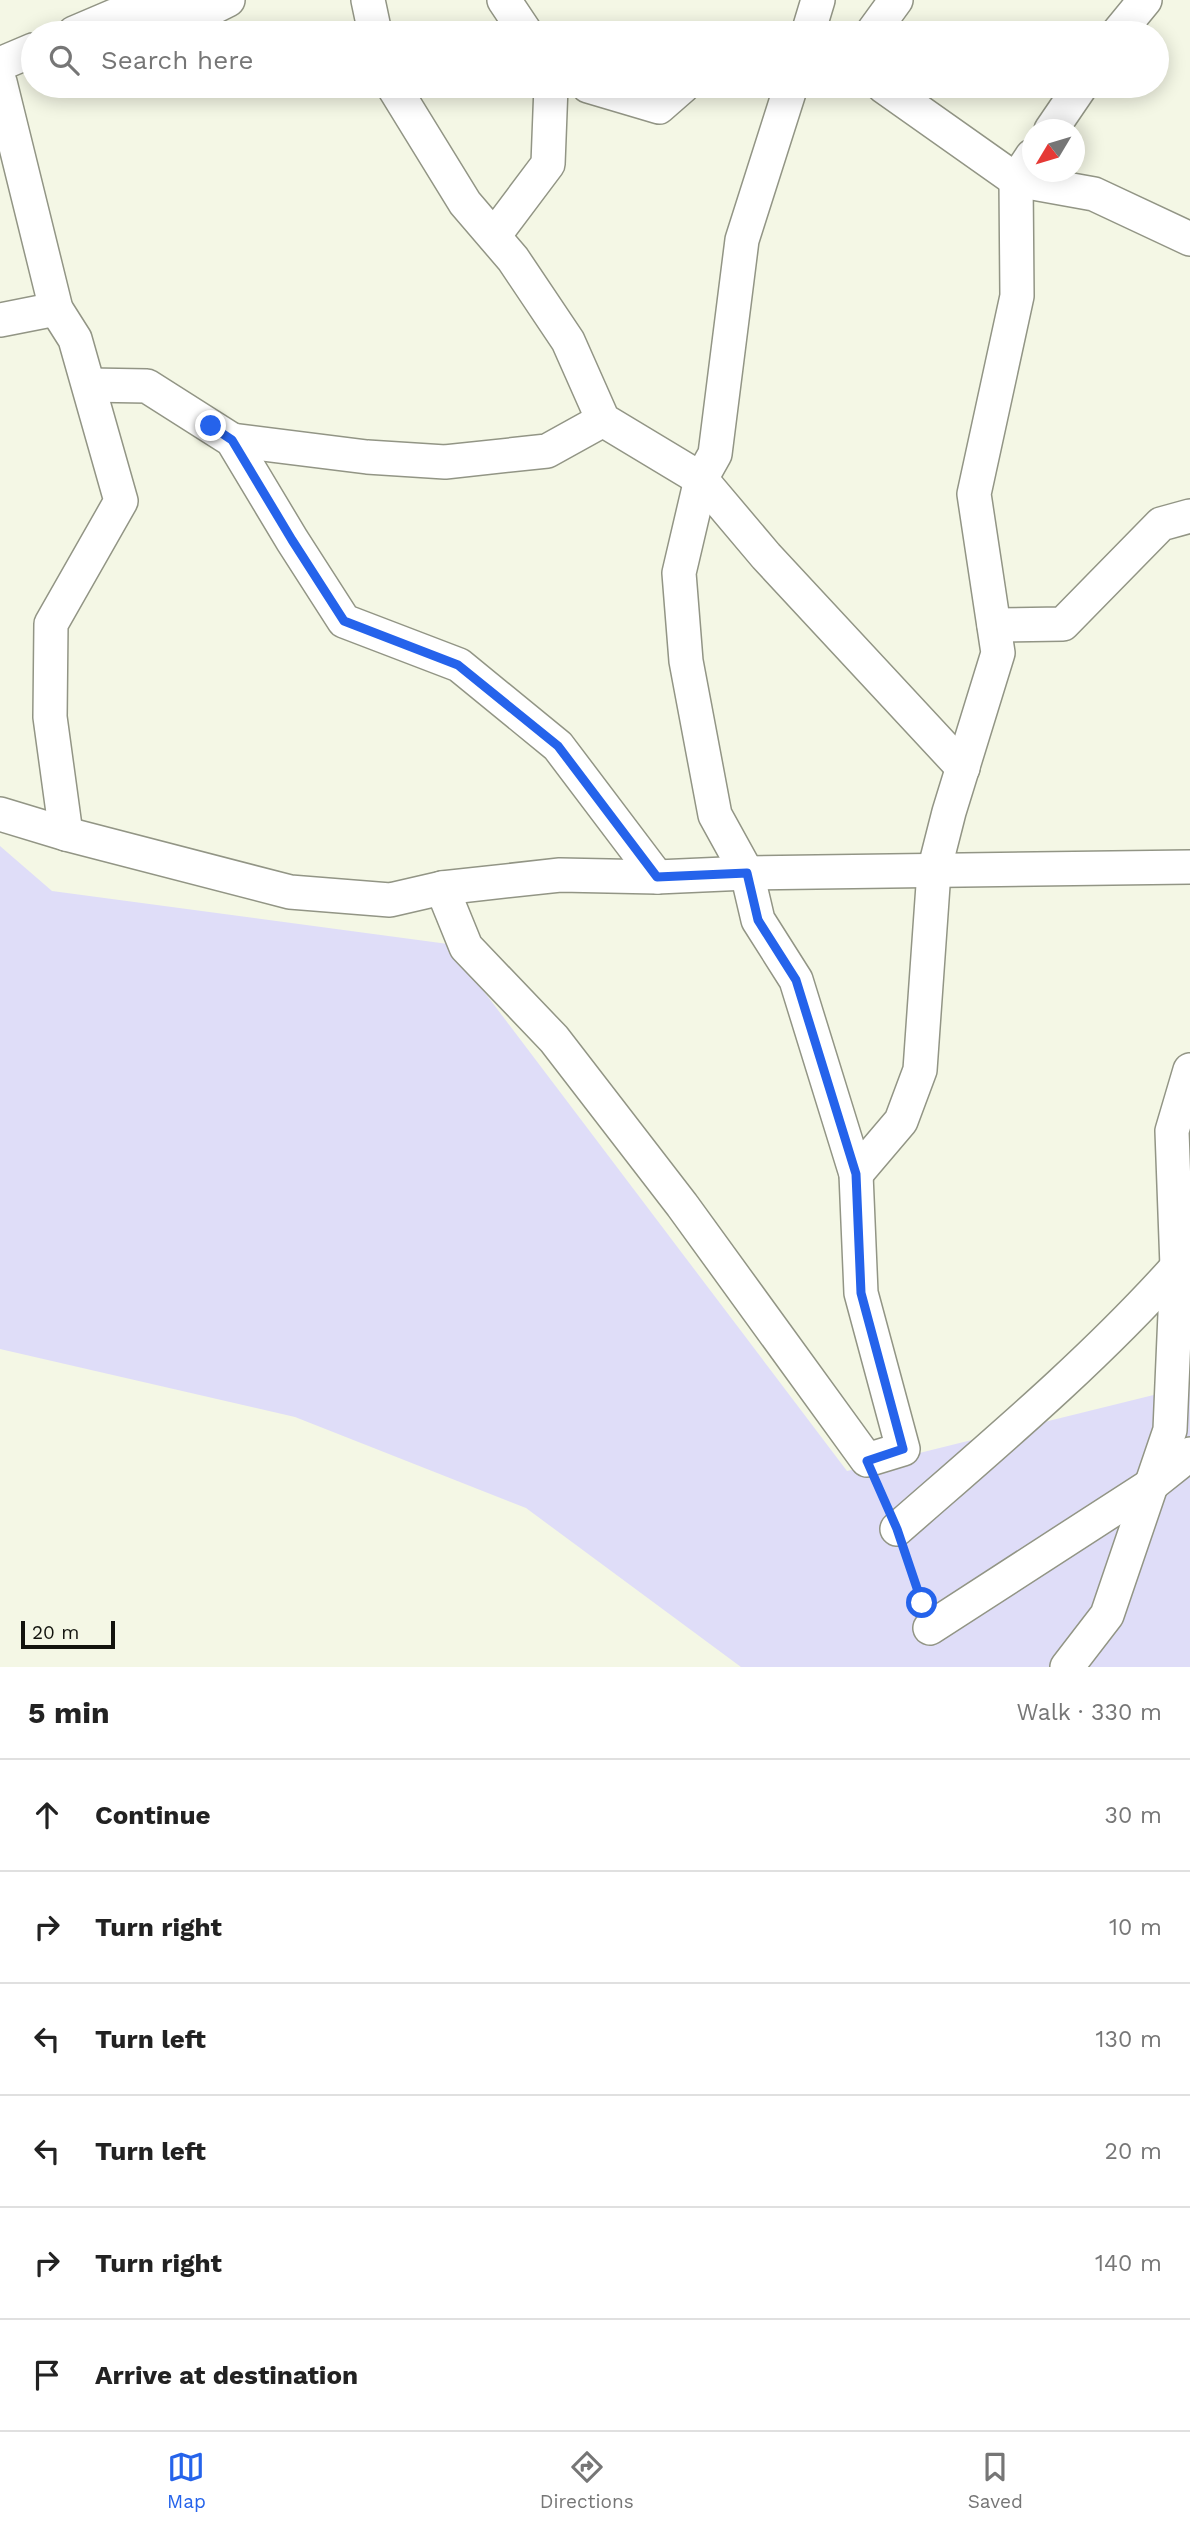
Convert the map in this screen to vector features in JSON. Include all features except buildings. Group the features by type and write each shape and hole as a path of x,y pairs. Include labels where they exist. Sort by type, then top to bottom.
{"street":[{"path":"102,21 114,16 214,7 228,0"},
{"path":"368,0 372,21"},
{"path":"504,0 518,21"},
{"path":"881,21 896,0"},
{"path":"1128,21 1146,0"},
{"path":"0,64 21,55"},
{"path":"0,82 56,310 75,339 121,501 51,624 50,717 66,834"},
{"path":"400,98 465,202 513,259 568,341 603,420 701,479 775,566 963,768"},
{"path":"494,236 548,164 551,98"},
{"path":"629,98 659,107 669,98"},
{"path":"442,888 466,947 562,1048 690,1216 867,1461 903,1449 861,1293 856,1174 796,980 758,920 747,873 715,815 686,661 679,573 701,479 715,454 742,240 787,98"},
{"path":"904,98 1022,167"},
{"path":"1058,119 1073,98"},
{"path":"856,1174 901,1121 920,1070 934,871 998,653 974,494 1017,296 1023,182"},
{"path":"1062,182 1094,194 1190,239"},
{"path":"0,320 56,310"},
{"path":"89,385 147,386 232,440 368,457 445,461 547,450 603,420"},
{"path":"232,440 344,621 458,665 558,746 657,877"},
{"path":"994,625 1062,624 1161,524 1190,516"},
{"path":"0,814 66,834 290,892 390,900 442,888 560,875 657,877 747,873 1190,867"},
{"path":"1067,1667 1107,1615 1170,1430 1177,1267 1172,1132 1190,1070"},
{"path":"897,1529 1133,1317 1177,1267"},
{"path":"930,1628 1151,1485 1190,1454"}],"path":[{"path":"897,1529 930,1628"}],"shaded area":[{"path":"0,846 52,891 448,944 847,1471 1190,1386 1190,1667 741,1667 526,1508 295,1417 0,1349"}],"route":[{"path":"211,426 232,440 344,621 458,665 558,746 657,877 747,873 758,920 796,980 856,1174 861,1293 903,1449 867,1461 897,1529 922,1603"}]}
